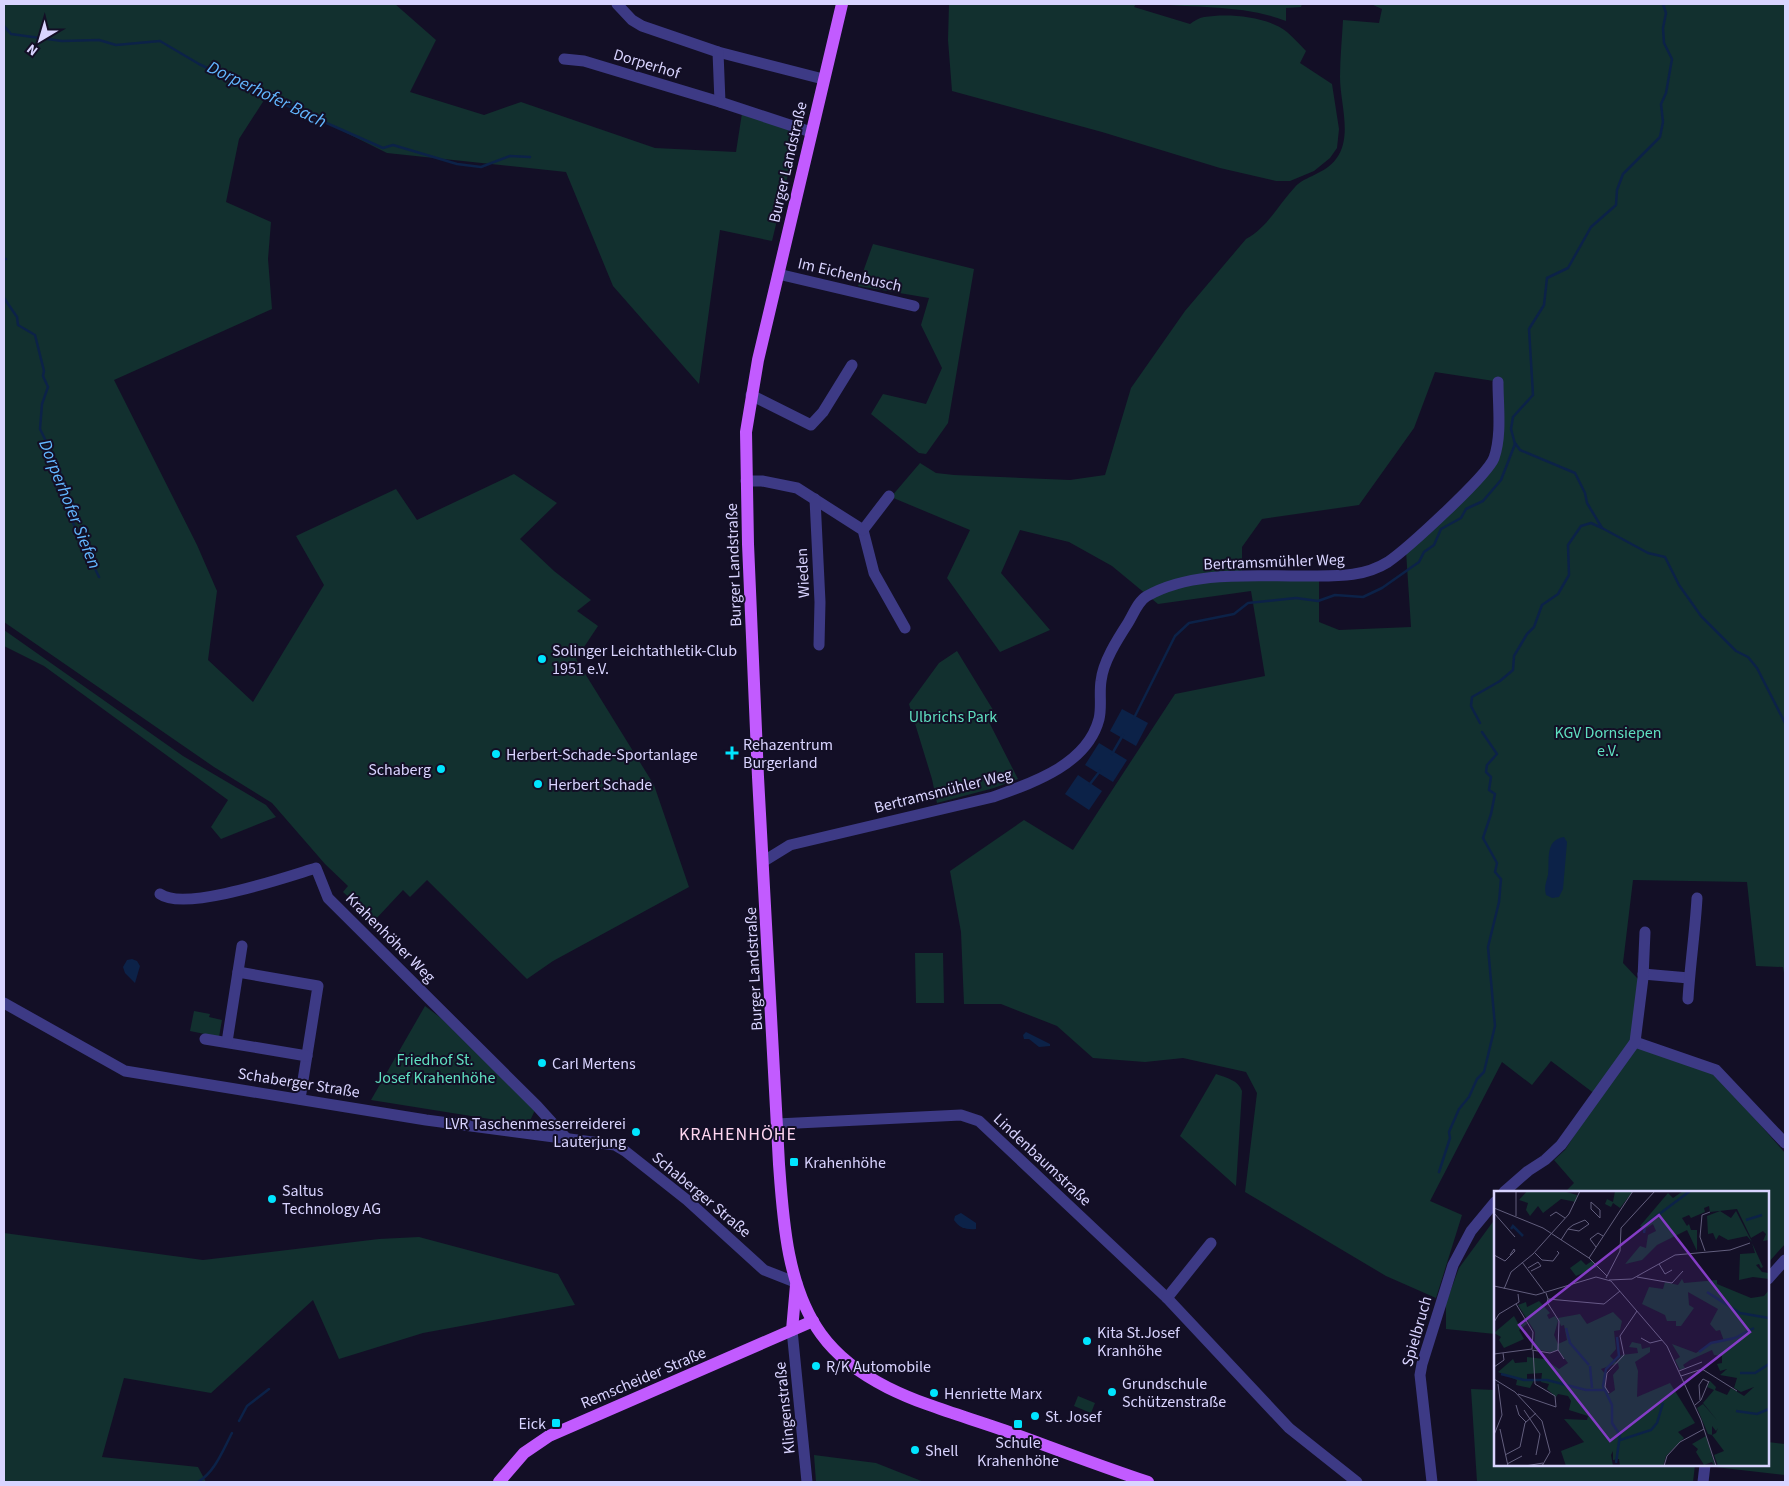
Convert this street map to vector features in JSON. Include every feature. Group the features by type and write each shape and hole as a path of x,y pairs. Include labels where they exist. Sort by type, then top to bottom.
{"main road":[{"name":"Burger Landstraße","path":"842,4 778,274 751,395 746,432 746,481 758,777 784,1225 797,1283 813,1321 832,1348 861,1372 882,1385 1148,1482"},
{"name":"Burger Landstraße","path":"792,1330 797,1283"},
{"name":"Remscheider Straße","path":"499,1482 524,1453 543,1439 813,1321"}],"street":[{"name":"Dorperhof","path":"617,4 636,23 718,52 823,79"},
{"path":"718,52 720,102"},
{"name":"Dorperhof","path":"564,59 584,61 811,132"},
{"name":"Im Eichenbusch","path":"778,274 914,306"},
{"path":"751,395 811,425 823,412 852,365"},
{"name":"Bertramsmühler Weg","path":"764,861 790,845 993,797 1024,786 1058,768 1075,755 1090,738 1099,719 1103,673 1119,637 1148,596 1185,582 1225,577 1350,576 1371,571 1388,562 1478,479 1492,463 1497,447 1498,382"},
{"path":"746,481 762,481 797,488 863,530 874,573 906,628"},
{"path":"863,530 888,496"},
{"name":"Wieden","path":"815,499 820,610 819,645"},
{"name":"Krahenhöher Weg","path":"160,894 173,899 201,898 244,889 316,868 328,898 537,1106 566,1138"},
{"path":"1688,999 1690,955 1695,944 1697,898"},
{"path":"1505,1191 1528,1170 1557,1150 1635,1042 1643,974 1645,932"},
{"path":"227,1042 242,946"},
{"path":"238,972 318,986 300,1099"},
{"path":"1643,974 1689,978"},
{"name":"Schaberger Straße","path":"4,1003 125,1071 444,1122 620,1147 700,1211 764,1270 797,1283"},
{"path":"206,1038 307,1056"},
{"path":"1635,1042 1716,1070 1785,1143"},
{"name":"Lindenbaumstraße","path":"777,1124 917,1116 969,1116 991,1131 1167,1298 1289,1428 1357,1482"},
{"name":"Spielbruch","path":"1432,1482 1420,1375 1422,1364 1453,1266 1471,1231 1494,1203"},
{"path":"1167,1298 1210,1243"},
{"path":"1769,1277 1785,1260"},
{"name":"Klingenstraße","path":"792,1330 807,1482"},
{"path":"1703,1482 1705,1466"}],"green space":[{"path":"4,4 395,4 436,40 410,92 484,115 521,102 655,148 736,152 742,113 798,133 772,241 720,230 699,384 613,286 566,172 387,153 268,94 239,139 226,202 271,222 268,259 272,309 114,380 197,545 217,591 208,660 253,702 324,585 296,536 396,489 417,520 514,474 557,503 520,539 554,571 591,600 577,611 598,626 576,659 654,785 689,887 553,961 527,979 427,880 410,897 403,890 374,921 343,892 348,886 325,864 272,803 214,767 4,622"},
{"path":"949,4 1136,4 1134,7 1190,24 1202,17 1224,15 1247,17 1269,22 1287,32 1306,51 1300,63 1332,84 1339,129 1337,148 1330,158 1314,171 1290,181 1276,181 1220,168 1102,132 952,91 948,40"},
{"path":"1155,4 1302,4 1301,7 1286,8 1286,21 1254,12"},
{"name":"KGV Dornsiepen e.V.","path":"1371,4 1785,4 1785,979 1783,967 1756,966 1747,882 1633,880 1623,963 1638,979 1631,1042 1709,1071 1721,1080 1785,1153 1785,1244 1769,1262 1769,1191 1566,1191 1574,1183 1554,1160 1565,1150 1599,1097 1551,1061 1532,1085 1502,1062 1430,1201 1462,1215 1436,1298 1386,1276 1245,1192 1257,1093 1246,1072 1183,1058 1145,1062 1093,1058 1057,1026 1001,1004 964,1004 961,932 950,871 1024,820 1073,850 1175,694 1265,676 1251,591 1158,604 1112,566 1069,542 1020,530 1001,573 1050,630 1000,652 947,578 970,530 891,497 920,463 936,473 954,475 1070,480 1105,475 1131,388 1185,311 1246,239 1267,222 1295,187 1304,180 1321,172 1336,159 1344,141 1345,130 1340,77 1343,20 1379,23 1382,9","holes":["1435,372 1494,381 1496,462 1406,551 1411,627 1339,630 1319,622 1319,579 1242,579 1242,547 1262,519 1359,505 1414,428"]},
{"path":"873,244 974,269 948,423 926,454 919,453 871,414 883,394 926,404 942,368 921,325 929,298 858,286"},
{"path":"4,630 183,756 266,805 276,817 221,839 211,827 228,800 44,666 4,646"},
{"name":"Ulbrichs Park","path":"957,651 998,718 990,724 1018,779 994,788 937,803 932,779 909,704 939,663"},
{"path":"915,953 943,953 944,1003 916,1003"},
{"name":"Friedhof St. Josef Krahenhöhe","path":"425,1006 441,1018 535,1110 528,1125 371,1100"},
{"path":"194,1011 210,1014 209,1017 222,1020 219,1037 190,1031"},
{"path":"1216,1074 1235,1082 1242,1091 1236,1186 1180,1136"},
{"path":"1494,1220 1494,1334 1446,1329 1446,1303 1459,1268"},
{"path":"4,1233 203,1260 379,1239 419,1237 558,1274 575,1305 423,1333 339,1359 313,1300 211,1393 124,1378 102,1457 198,1467 206,1482 4,1482"},
{"path":"1471,1389 1494,1390 1494,1466 1695,1466 1693,1482 1477,1482"},
{"path":"1078,1396 1095,1403 1091,1413 1074,1406"},
{"path":"1769,1442 1785,1444 1785,1475 1715,1467 1769,1466"},
{"path":"814,1455 876,1463 924,1482 816,1482"}],"water":[{"path":"1122,709 1148,723 1136,746 1110,731"},
{"path":"1099,743 1127,760 1113,782 1085,765"},
{"path":"1078,775 1102,791 1089,810 1065,794"},
{"path":"1564,837 1567,842 1563,889 1559,897 1552,898 1546,895 1545,889 1549,852 1553,842"},
{"path":"127,960 137,961 140,966 135,983 125,973 123,967"},
{"path":"1026,1032 1050,1044 1050,1046 1039,1047 1029,1039 1024,1039 1023,1035"},
{"path":"961,1213 976,1223 976,1229 964,1228 956,1223 954,1220 955,1216"}],"waterway":[{"path":"1134,718 1175,636 1189,623 1234,614 1248,603 1296,598 1318,601 1335,595 1363,597 1382,588 1419,562 1424,552 1434,545 1441,529 1461,518 1466,509 1483,501 1501,480 1515,444 1511,429 1513,417 1533,395 1529,329 1544,305 1547,278 1568,268 1591,227 1616,205 1617,190 1623,174 1660,137 1663,122 1661,104 1666,93 1672,59 1664,43 1663,28 1666,13 1663,4"},
{"name":"Dorperhofer Bach","path":"4,26 11,34 62,41 99,40 116,45 160,41 199,64 261,94 383,148 393,145 457,164 481,167 510,156 530,157"},
{"name":"Dorperhofer Siefen","path":"4,298 17,317 18,325 35,335 44,371 43,376 48,387 42,404 40,429 59,468 73,523 99,577"},
{"path":"1515,443 1520,450 1575,473 1585,493 1587,503 1602,528 1648,553 1665,557 1679,585 1701,616 1736,651 1748,657 1757,668 1785,723"},
{"path":"1480,723 1471,706 1472,697 1500,681 1513,670 1514,656 1527,634 1534,627 1542,605 1558,594 1569,575 1568,545 1581,526 1591,523 1602,528"},
{"path":"1439,1172 1450,1138 1449,1132 1459,1109 1469,1097 1477,1079 1484,1072 1495,1026 1488,947 1499,902 1501,879 1495,872 1497,863 1483,838 1495,794 1489,790 1491,777 1486,772 1487,765 1497,754 1482,732"},
{"path":"1112,754 1123,735"},
{"path":"1090,784 1100,771"},
{"path":"239,1421 247,1406 269,1389"},
{"path":"198,1482 214,1467 232,1433"}],"place":[{"name":"Solinger Leichtathletik-Club 1951 e.V.","path":"542,659"},
{"name":"Rehazentrum Burgerland","path":"732,753"},
{"name":"Herbert-Schade-Sportanlage","path":"496,754"},
{"name":"Schaberg","path":"441,769"},
{"name":"Herbert Schade","path":"538,784"},
{"name":"Carl Mertens","path":"542,1063"},
{"name":"LVR Taschenmesserreiderei Lauterjung","path":"636,1132"},
{"name":"Krahenhöhe","path":"794,1162"},
{"name":"Saltus Technology AG","path":"272,1199"},
{"name":"Kita St.Josef Kranhöhe","path":"1087,1341"},
{"name":"R/K Automobile","path":"816,1366"},
{"name":"Grundschule Schützenstraße","path":"1112,1392"},
{"name":"Henriette Marx","path":"934,1393"},
{"name":"St. Josef","path":"1035,1416"},
{"name":"Eick","path":"556,1423"},
{"name":"Schule Krahenhöhe","path":"1018,1424"},
{"name":"Shell","path":"915,1450"}],"district":[{"name":"KRAHENHÖHE","path":"738,1134"}]}
